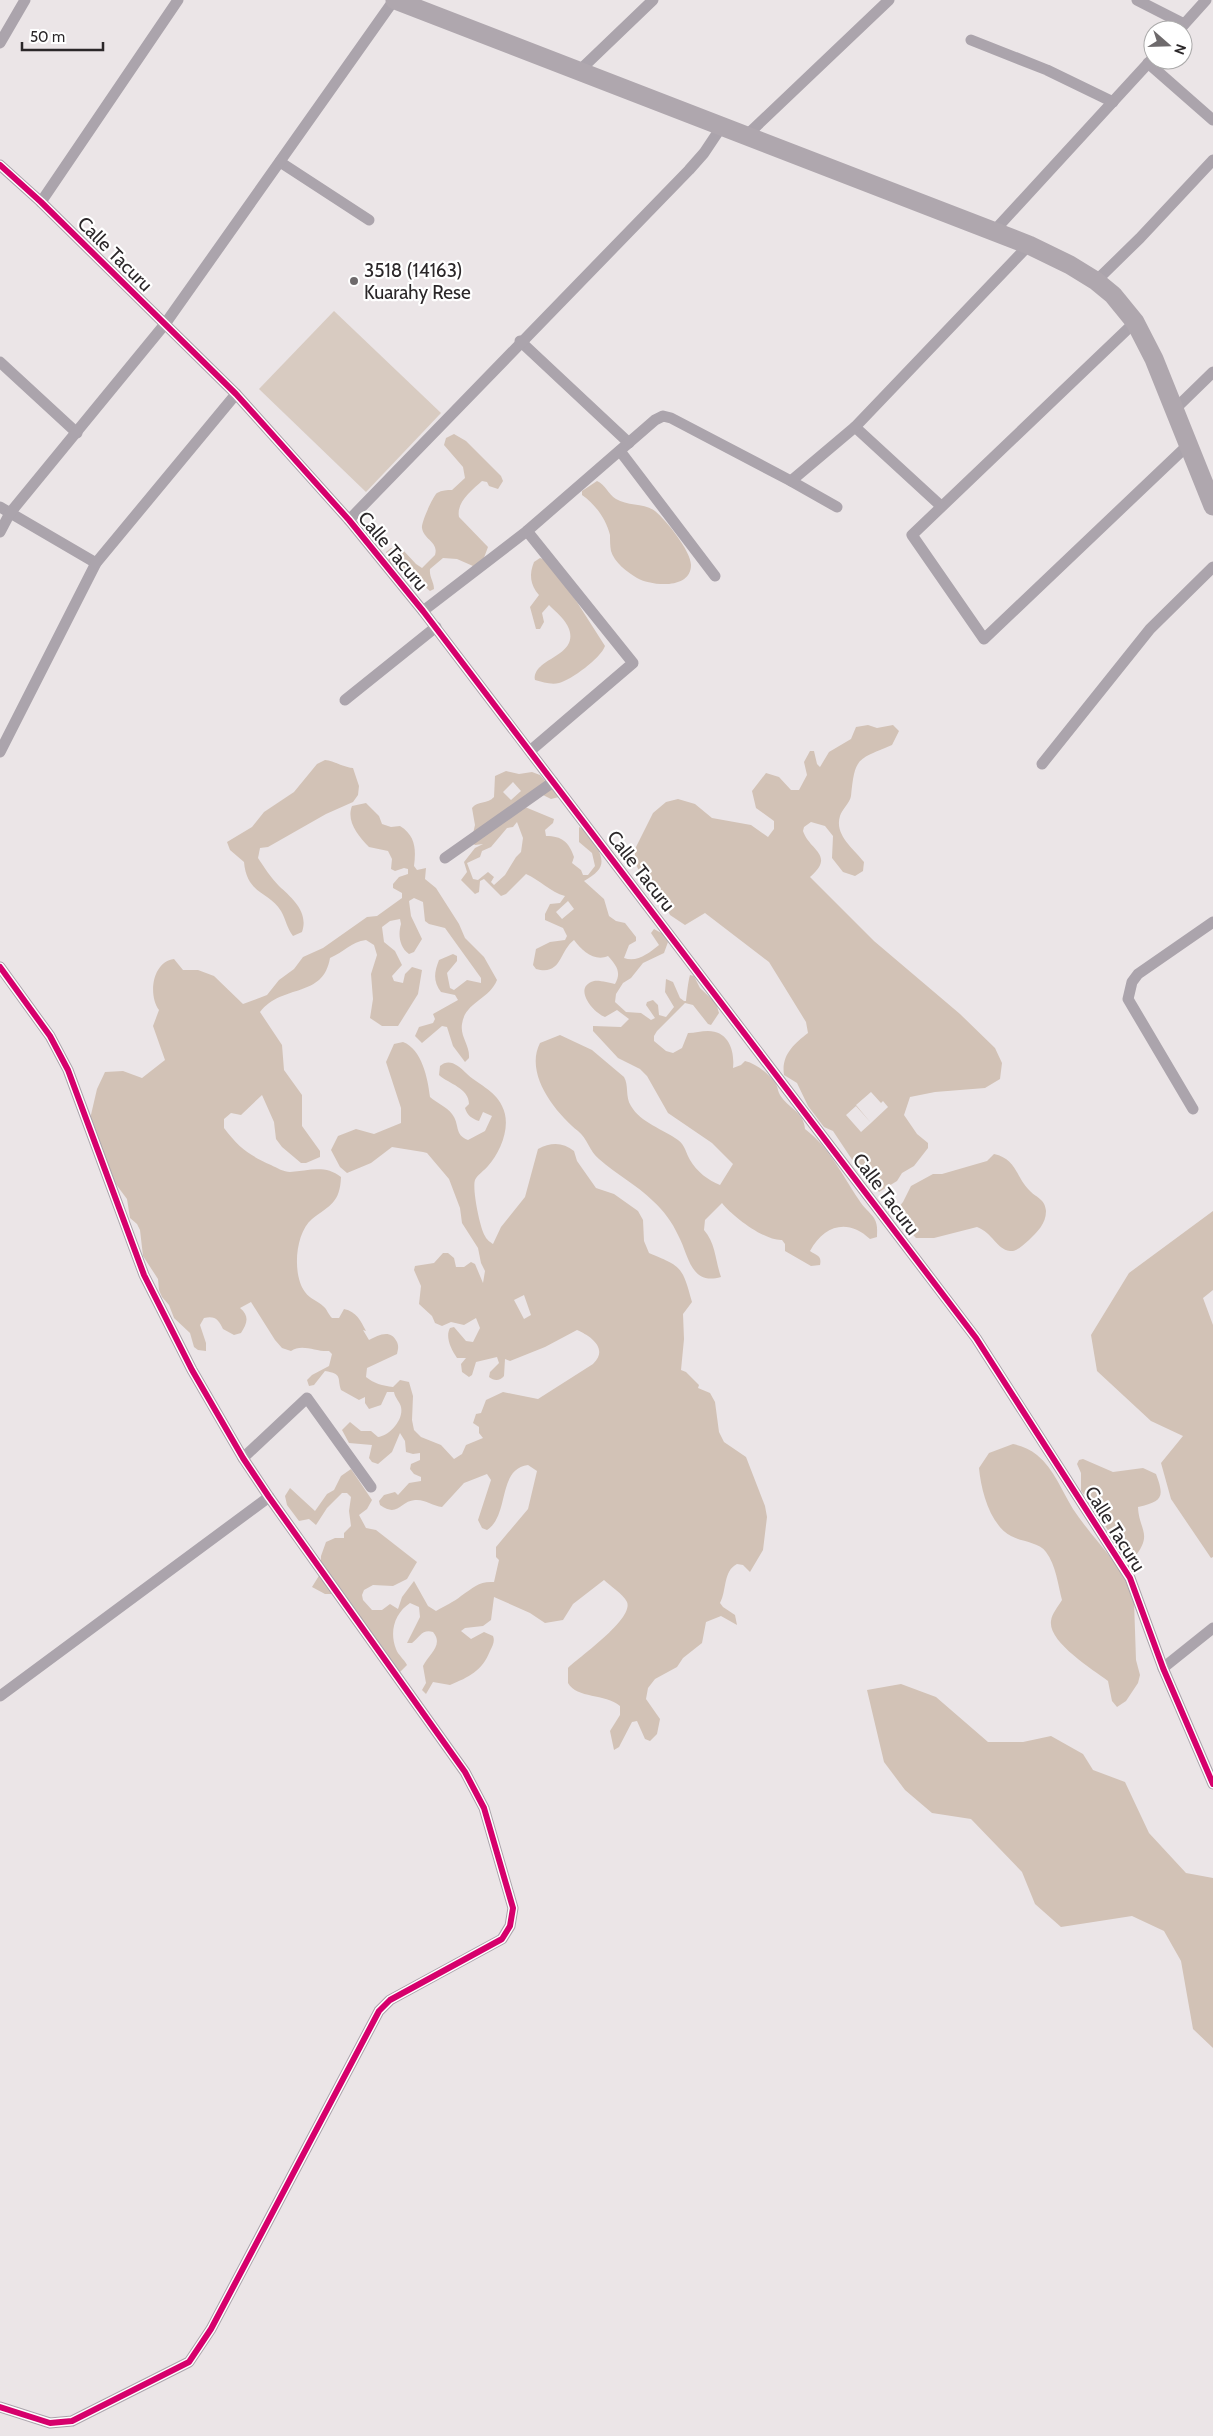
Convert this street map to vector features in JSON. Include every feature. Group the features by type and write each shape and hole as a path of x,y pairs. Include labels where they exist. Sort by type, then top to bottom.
{"main road":[{"path":"394,0 1029,245 1070,265 1096,281 1113,295 1135,322 1154,359 1213,506"}],"street":[{"path":"0,43 24,0"},
{"path":"41,202 178,0"},
{"path":"0,532 5,510 77,433 165,324 394,0"},
{"path":"579,71 653,0"},
{"path":"746,136 889,0"},
{"path":"1138,0 1171,20"},
{"path":"1188,20 1206,0"},
{"path":"971,40 1047,70 1113,102"},
{"path":"994,232 1143,69"},
{"path":"1160,70 1213,120"},
{"path":"349,520 520,341 688,170 704,153 722,126"},
{"path":"1096,281 1140,238 1213,160"},
{"path":"280,162 369,220"},
{"name":"Calle Tacuru","path":"0,165 41,202 236,394 349,520 436,627 976,1338 1130,1578 1163,1668 1213,1784"},
{"path":"791,481 855,427 1029,245"},
{"path":"1135,322 912,535 984,639 1188,445"},
{"path":"520,341 629,443"},
{"path":"0,362 77,433"},
{"path":"1174,410 1213,372"},
{"path":"0,752 96,563 236,394"},
{"path":"423,611 527,531 655,420 663,416 671,418 791,481 836,507"},
{"path":"855,427 941,506"},
{"path":"620,451 715,576"},
{"path":"5,510 96,563"},
{"path":"527,531 633,663 530,751"},
{"path":"1042,764 1150,629 1213,567"},
{"path":"345,700 436,627"},
{"path":"0,726 11,732"},
{"path":"445,858 553,782"},
{"path":"1193,1109 1128,999 1132,982 1138,974 1213,922"},
{"path":"0,966 50,1036 68,1070 144,1275 192,1370 243,1458 269,1497 465,1772 484,1808 513,1908 510,1926 502,1939 390,2000 379,2011 211,2329 189,2362 72,2421 50,2423 0,2407"},
{"path":"243,1458 307,1398 371,1487"},
{"path":"0,1696 269,1497"},
{"path":"1163,1668 1213,1628"}],"shaded area":[{"path":"334,311 441,413 366,492 259,389"},
{"path":"454,434 466,441 501,476 503,481 498,489 482,481 462,501 460,506 459,517 488,547 482,563 473,566 457,559 443,558 430,569 434,589 430,591 408,572 390,563 386,552 391,548 402,549 422,568 435,555 435,547 423,532 422,525 425,516 437,493 452,490 465,478 463,467 444,445 446,438"},
{"path":"597,481 616,499 625,503 651,508 665,521 683,544 690,559 689,573 685,579 669,584 651,583 637,578 618,563 611,551 610,535 603,518 596,508 582,495 582,491"},
{"path":"540,558 546,560 575,599 605,646 598,656 585,668 571,678 556,684 535,680 536,673 540,667 562,652 570,638 566,622 549,605 542,613 544,622 540,629 536,629 530,607 539,595 532,583 531,571 534,562"},
{"path":"868,725 877,728 893,725 899,731 892,745 864,758 856,767 850,799 840,816 839,823 842,835 864,862 863,871 855,876 843,872 832,858 833,836 825,826 811,822 804,827 803,831 821,858 821,863 810,877 874,941 960,1014 995,1048 1002,1063 1000,1079 985,1088 935,1092 910,1097 904,1115 917,1134 928,1143 928,1148 914,1166 902,1173 897,1181 879,1192 859,1170 833,1131 824,1127 808,1106 797,1083 784,1075 787,1056 793,1046 808,1033 806,1022 769,962 705,913 685,925 670,915 662,899 639,871 635,862 635,849 653,813 666,802 678,799 695,804 712,818 751,825 768,837 774,829 774,821 756,808 752,791 766,773 779,777 791,790 799,790 807,775 804,762 810,751 814,751 817,764 820,767 829,752 851,739 856,727","holes":["871,1092 881,1103 883,1101 888,1107 871,1123 856,1105","856,1106 871,1123 861,1132 846,1115"]},
{"path":"325,760 353,768 359,786 358,795 353,802 326,814 268,847 260,848 258,858 273,880 294,901 301,912 304,925 302,932 293,936 281,911 249,881 244,862 230,850 227,842 252,827 264,812 294,792 317,764"},
{"path":"506,771 519,774 532,772 540,775 559,797 551,799 543,795 525,807 554,819 553,823 545,830 546,836 561,839 570,847 574,857 572,863 581,870 583,875 588,875 595,866 592,853 579,842 579,827 593,841 600,854 601,864 600,868 591,877 584,881 604,899 609,916 616,921 625,923 636,937 636,941 629,945 624,958 638,958 659,945 651,933 654,929 665,935 668,942 664,953 643,963 631,978 623,983 616,994 615,1002 626,1012 641,1013 651,1020 655,1018 646,1005 647,1002 653,1000 658,1005 659,1015 666,1017 674,1007 665,992 666,979 673,982 680,998 686,1001 690,975 694,976 700,988 716,1003 719,1013 711,1025 708,1024 693,1005 685,1003 657,1031 654,1041 666,1051 673,1053 682,1048 688,1033 715,1032 721,1034 729,1043 733,1055 733,1068 745,1061 754,1064 766,1073 776,1084 779,1094 783,1099 802,1118 805,1129 829,1153 861,1203 874,1218 877,1225 877,1237 870,1239 862,1232 853,1228 837,1227 829,1230 822,1235 810,1251 818,1256 820,1265 811,1266 785,1251 785,1244 782,1240 767,1237 758,1232 734,1215 722,1203 705,1220 704,1230 711,1241 721,1277 711,1279 703,1277 692,1267 676,1230 661,1209 647,1195 596,1156 581,1134 561,1114 545,1092 539,1080 536,1067 536,1055 540,1043 560,1035 592,1050 624,1077 629,1102 635,1112 680,1142 696,1168 711,1181 720,1185 733,1164 712,1143 668,1113 647,1076 640,1069 618,1058 593,1031 593,1026 621,1027 629,1019 617,1010 605,1017 600,1015 590,1005 585,994 588,984 594,981 615,984 618,972 608,956 598,958 589,954 574,940 551,969 536,969 533,965 536,949 550,942 565,940 567,936 563,928 545,920 545,914 550,904 560,903 565,896 526,874 506,894 501,896 484,879 480,881 479,892 475,894 461,880 467,872 464,862 475,848 483,844 475,845 471,842 475,825 472,808 494,797 495,776","holes":["513,782 521,791 511,800 503,792","517,822 523,838 521,852 505,875 494,885 491,882 494,877 488,872 478,880 473,879 467,863 480,857 482,851 491,847 507,828 513,827","568,901 574,909 562,919 556,912"]},
{"path":"366,803 379,816 382,824 391,827 400,826 409,834 415,849 414,866 417,870 426,868 425,879 436,888 459,924 465,938 484,957 497,980 489,992 472,1006 464,1017 462,1029 469,1058 465,1062 453,1046 447,1027 442,1026 422,1043 415,1036 419,1027 433,1023 435,1019 433,1014 458,1000 455,995 441,992 438,988 435,977 439,960 453,954 457,956 457,961 447,973 450,988 454,990 467,980 481,983 481,978 445,928 429,924 425,921 423,902 414,898 409,901 411,916 422,939 414,952 409,954 401,944 400,919 390,921 382,927 384,942 395,951 402,965 392,976 394,981 403,983 405,974 412,967 422,970 418,994 398,1026 382,1026 370,1018 373,999 371,974 377,955 374,945 366,940 356,943 330,958 326,971 319,980 280,997 269,1003 260,1012 282,1045 284,1070 302,1095 302,1126 320,1151 320,1157 306,1163 301,1163 282,1147 276,1139 274,1122 262,1095 241,1115 231,1113 224,1119 224,1128 245,1150 280,1170 290,1172 323,1169 341,1177 339,1193 336,1198 306,1225 302,1234 297,1254 298,1275 301,1285 305,1292 321,1304 332,1318 339,1318 344,1309 355,1314 364,1327 366,1331 363,1330 369,1340 384,1334 391,1335 394,1338 398,1345 397,1354 367,1368 366,1377 378,1384 393,1387 400,1380 409,1382 413,1396 412,1420 414,1430 421,1437 441,1445 454,1459 462,1454 466,1445 483,1438 479,1433 479,1427 473,1423 476,1414 481,1413 486,1400 503,1392 538,1399 593,1364 599,1353 599,1348 592,1339 577,1330 545,1347 510,1361 505,1359 504,1376 499,1380 489,1377 490,1372 499,1363 497,1357 476,1362 472,1375 469,1377 462,1372 461,1364 466,1358 457,1358 449,1343 448,1335 450,1328 454,1327 466,1341 473,1342 480,1328 476,1318 464,1325 451,1322 442,1326 435,1323 432,1316 419,1304 421,1286 414,1270 415,1266 434,1263 443,1253 448,1253 454,1258 456,1267 464,1267 471,1262 475,1264 483,1283 485,1271 478,1248 462,1223 460,1208 449,1179 427,1153 423,1152 392,1147 371,1163 347,1173 340,1167 331,1150 338,1136 356,1129 374,1134 401,1123 401,1108 386,1062 394,1044 403,1042 415,1051 426,1074 430,1097 452,1114 459,1132 464,1138 468,1140 485,1131 492,1116 483,1112 479,1121 470,1116 465,1108 469,1104 466,1094 439,1075 440,1066 447,1063 457,1065 490,1091 502,1106 506,1121 504,1138 493,1160 476,1178 474,1185 481,1225 489,1241 493,1244 501,1227 525,1197 538,1149 557,1144 566,1146 574,1151 577,1161 596,1188 614,1194 638,1211 643,1220 644,1241 649,1253 674,1265 683,1274 692,1302 683,1314 684,1339 681,1370 686,1372 699,1385 698,1388 710,1393 715,1402 719,1432 724,1442 746,1457 765,1506 767,1517 763,1550 750,1572 743,1565 737,1564 729,1571 727,1576 720,1603 735,1615 737,1625 721,1616 706,1622 702,1643 683,1658 677,1667 655,1679 648,1688 646,1699 660,1719 657,1734 650,1741 645,1739 637,1721 632,1722 619,1747 614,1750 610,1731 620,1715 620,1706 607,1699 578,1692 568,1683 568,1668 614,1627 627,1609 625,1599 604,1580 573,1604 563,1620 545,1623 530,1613 494,1597 491,1620 483,1626 465,1628 461,1631 471,1639 484,1632 493,1636 493,1645 483,1664 469,1676 450,1685 433,1682 426,1694 422,1690 426,1683 423,1666 437,1641 433,1632 429,1631 412,1643 407,1643 420,1617 419,1607 410,1603 405,1607 397,1617 393,1629 397,1651 407,1665 400,1672 335,1594 325,1594 312,1587 320,1574 321,1556 326,1542 335,1538 344,1538 344,1533 351,1526 349,1511 351,1497 347,1493 342,1493 327,1508 316,1525 309,1519 299,1521 287,1505 285,1496 290,1488 315,1511 327,1494 334,1490 341,1476 351,1469 372,1500 367,1509 359,1515 366,1528 376,1530 417,1562 407,1579 393,1586 373,1585 364,1590 363,1600 372,1610 382,1610 390,1604 398,1609 402,1597 414,1581 428,1606 436,1611 477,1585 484,1582 494,1582 499,1560 496,1557 496,1547 528,1509 537,1471 528,1465 518,1468 512,1475 507,1483 499,1514 487,1530 482,1528 478,1520 491,1480 487,1474 464,1483 442,1507 419,1500 410,1501 391,1510 380,1505 379,1501 384,1495 395,1492 398,1495 409,1483 421,1481 421,1477 414,1474 410,1469 411,1464 420,1460 420,1453 406,1452 405,1441 400,1433 392,1452 378,1464 372,1462 369,1458 372,1445 349,1443 342,1430 350,1422 361,1431 371,1431 378,1437 387,1434 398,1422 401,1412 394,1392 387,1392 381,1405 369,1409 365,1403 365,1397 359,1400 341,1390 338,1377 335,1374 325,1371 314,1385 309,1386 307,1380 312,1375 329,1366 332,1354 329,1351 304,1348 291,1351 282,1348 251,1302 240,1308 246,1317 245,1326 241,1333 234,1335 223,1329 216,1319 211,1317 204,1318 200,1325 206,1343 206,1351 198,1350 194,1347 190,1333 174,1318 169,1305 162,1297 158,1279 143,1256 140,1230 137,1224 130,1218 127,1199 112,1179 90,1119 97,1089 105,1072 123,1071 142,1078 165,1060 153,1026 159,1010 153,988 157,972 167,961 174,959 183,970 198,970 214,976 243,1004 267,995 279,980 294,969 303,957 323,948 367,917 377,916 402,898 402,893 393,888 393,884 399,877 408,874 408,869 404,868 395,871 391,869 392,859 388,851 369,847 365,843 352,823 352,806","holes":["524,1295 531,1315 524,1319 514,1300"]},
{"path":"994,1154 1002,1156 1012,1164 1025,1186 1042,1201 1045,1207 1046,1216 1040,1227 1020,1248 1013,1251 1005,1250 987,1233 977,1227 934,1238 916,1238 897,1218 897,1209 911,1186 933,1174 942,1174 987,1161"},
{"path":"1213,1211 1213,1290 1203,1298 1213,1325 1213,1557 1211,1558 1171,1499 1161,1463 1183,1436 1151,1421 1097,1371 1091,1335 1129,1273"},
{"path":"1013,1444 1032,1451 1048,1467 1073,1509 1116,1564 1129,1588 1134,1601 1136,1660 1140,1675 1138,1683 1126,1701 1117,1707 1112,1701 1108,1681 1072,1654 1056,1638 1051,1621 1062,1600 1054,1569 1046,1552 1039,1546 1015,1538 1004,1531 997,1524 984,1496 979,1468 989,1453"},
{"path":"1083,1459 1113,1472 1143,1468 1156,1474 1161,1493 1157,1500 1138,1507 1144,1538 1143,1544 1133,1559 1111,1536 1081,1491 1081,1473 1077,1464 1079,1460"},
{"path":"901,1684 936,1697 988,1742 1023,1742 1051,1736 1083,1754 1093,1770 1125,1782 1149,1833 1186,1873 1213,1878 1213,2048 1193,2029 1181,1961 1164,1931 1132,1916 1061,1927 1035,1904 1022,1872 971,1819 932,1813 905,1790 884,1762 867,1690"}],"cycle path":[{"path":"0,165 41,202 236,394 349,520 423,611 976,1338 1130,1578 1163,1668 1213,1784"},
{"path":"0,967 50,1036 68,1070 144,1275 192,1370 243,1458 269,1497 465,1772 484,1808 513,1908 510,1926 502,1939 390,2000 379,2011 211,2329 189,2362 72,2421 50,2423 0,2407"}],"place":[{"name":"3518 (14163) Kuarahy Rese","path":"354,281"}]}
